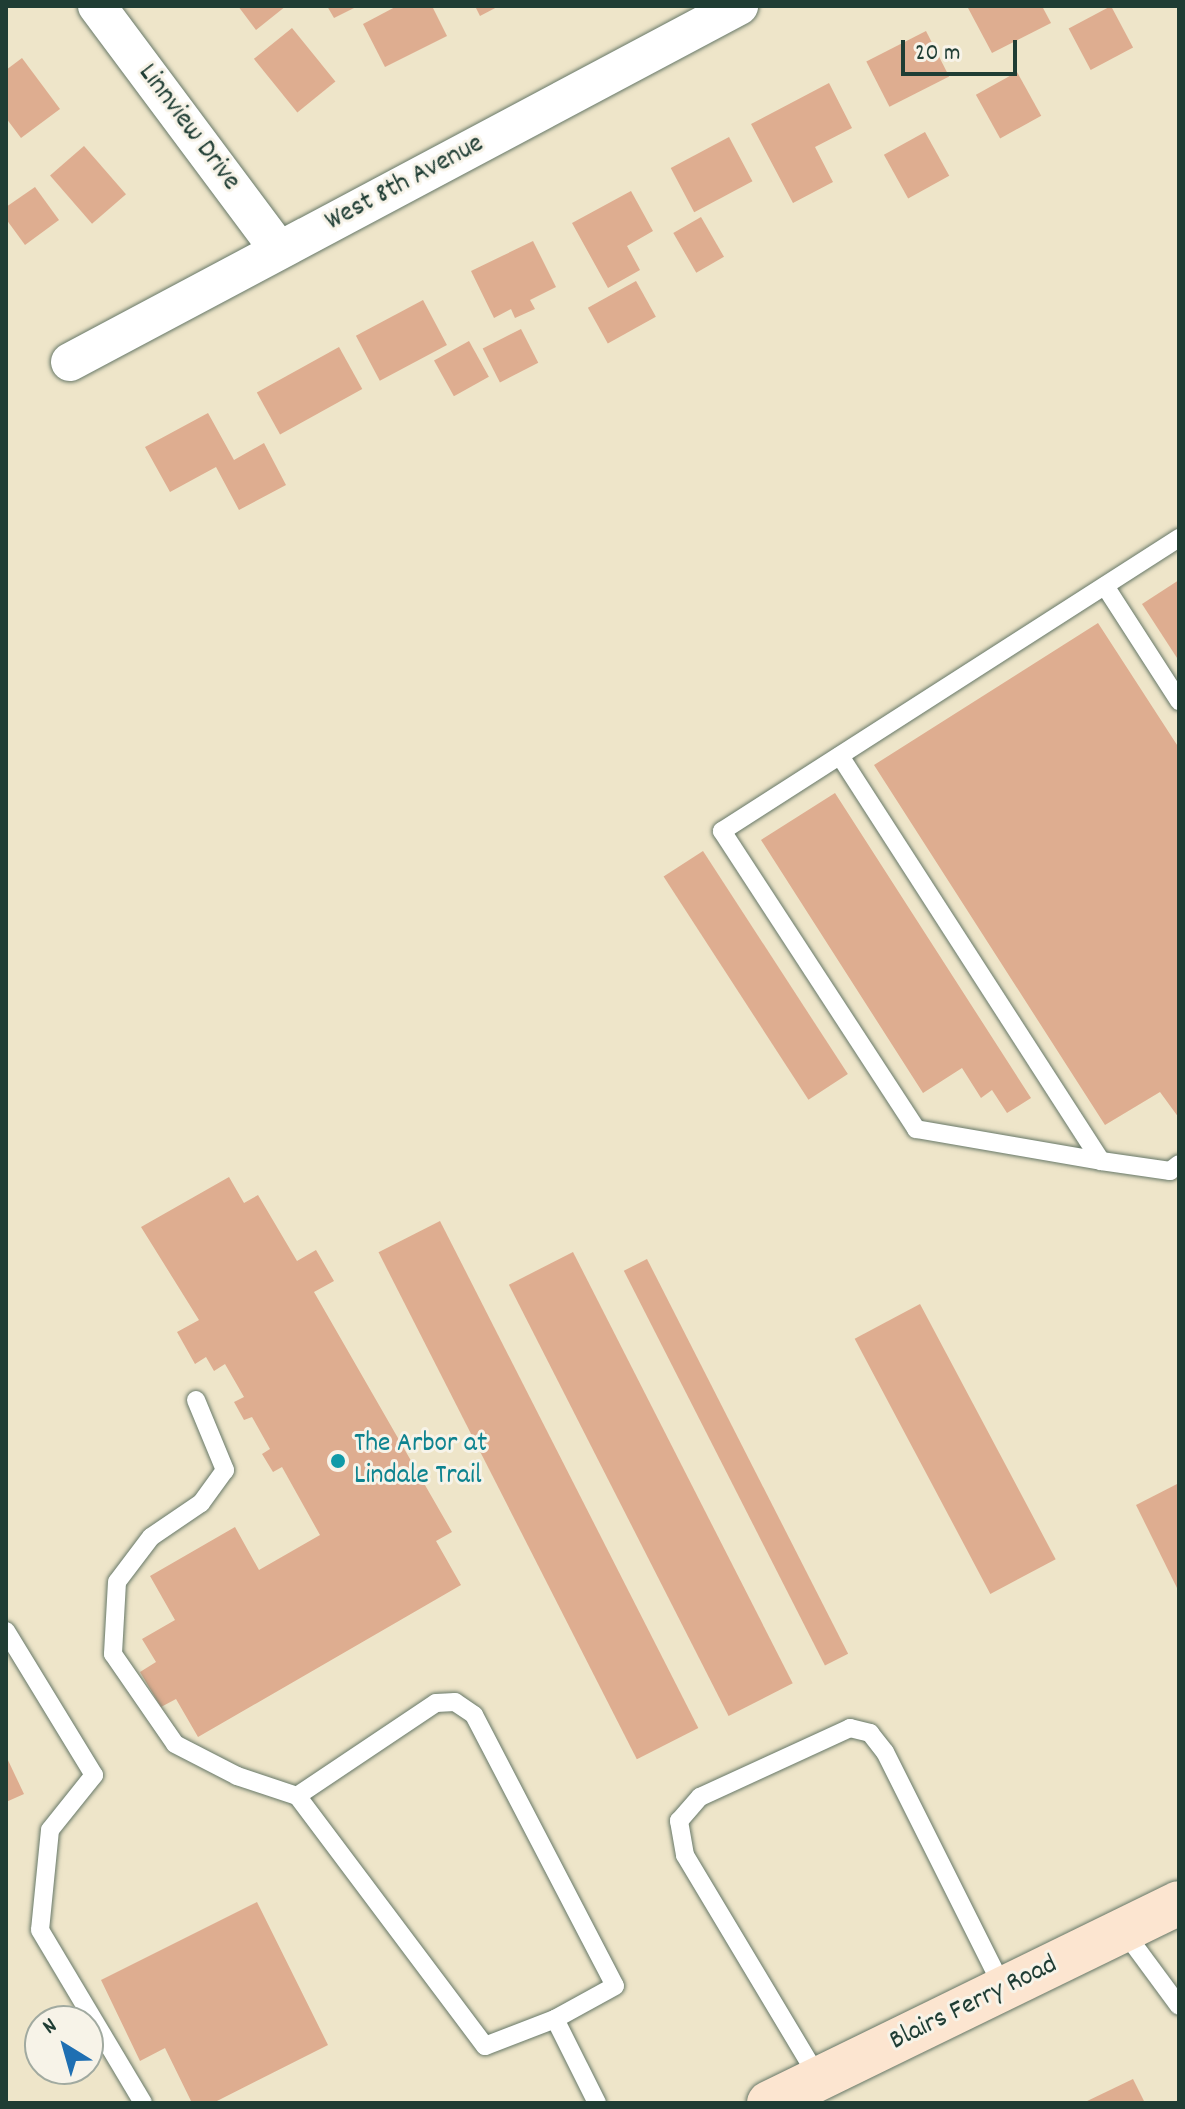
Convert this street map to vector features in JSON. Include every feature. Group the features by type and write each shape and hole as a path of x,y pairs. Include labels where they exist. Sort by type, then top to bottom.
{"main road":[{"name":"Blairs Ferry Road","path":"769,2103 1179,1903"}],"street":[{"name":"Linnview Drive","path":"97,6 279,250"},
{"name":"West 8th Avenue","path":"70,362 739,6"}],"lane":[{"path":"1179,538 722,831 916,1129 1170,1171 1179,1164"},
{"path":"1105,586 1179,701"},
{"path":"840,756 1101,1161"},
{"path":"196,1400 225,1470 201,1503 151,1537 117,1582 113,1654 175,1744 237,1776 297,1796 485,2046 555,2019 615,1986 474,1715 455,1702 436,1703 297,1796"},
{"path":"6,1631 94,1775 50,1830 40,1930 143,2103"},
{"path":"819,2079 685,1855 679,1821 700,1797 850,1728 870,1733 885,1752 1004,1990"},
{"path":"1123,1930 1179,2006"},
{"path":"555,2019 597,2103"}],"building":[{"path":"238,6 286,6 256,30"},
{"path":"327,6 358,6 334,18"},
{"path":"397,6 432,6 447,36 385,67 363,24"},
{"path":"475,6 499,6 480,16"},
{"path":"1042,6 1051,23 992,53 968,8"},
{"path":"1111,6 1133,47 1091,70 1069,29"},
{"path":"292,28 335,82 297,112 254,59"},
{"path":"926,31 949,76 889,107 866,61"},
{"path":"22,58 60,109 21,138 6,118 6,70"},
{"path":"1017,72 1041,116 1000,139 976,95"},
{"path":"829,83 852,128 815,147 833,182 793,203 751,124"},
{"path":"925,132 949,176 908,199 884,155"},
{"path":"729,137 752,181 694,212 671,168"},
{"path":"84,146 126,194 92,224 50,176"},
{"path":"35,187 59,220 25,245 6,219 6,207"},
{"path":"631,191 653,231 627,246 640,270 608,288 572,223"},
{"path":"701,217 724,257 696,273 673,233"},
{"path":"533,241 556,287 530,300 535,309 515,318 511,309 494,318 471,271"},
{"path":"636,281 656,317 608,344 588,308"},
{"path":"423,300 447,345 380,381 356,336"},
{"path":"521,329 538,363 500,382 483,349"},
{"path":"469,341 489,377 454,396 434,360"},
{"path":"339,347 362,389 280,435 257,393"},
{"path":"208,413 234,460 264,443 286,485 239,510 216,467 170,492 145,447"},
{"path":"1179,580 1179,661 1142,604"},
{"path":"1098,623 1179,748 1179,1118 1160,1092 1105,1125 874,765"},
{"path":"835,793 1031,1098 1007,1113 992,1090 981,1098 962,1068 923,1093 761,840"},
{"path":"703,851 848,1074 808,1100 664,877"},
{"name":"The Arbor at Lindale Trail","path":"229,1177 244,1203 258,1195 297,1261 316,1250 334,1281 314,1292 452,1532 436,1541 461,1585 198,1737 176,1699 161,1707 140,1672 156,1662 142,1639 175,1620 150,1576 235,1527 259,1570 320,1535 282,1467 273,1472 262,1454 270,1449 252,1417 244,1420 234,1402 244,1397 225,1364 214,1371 206,1357 195,1364 177,1332 199,1320 141,1227"},
{"path":"440,1221 698,1728 637,1759 379,1252"},
{"path":"573,1252 793,1683 729,1716 509,1285"},
{"path":"647,1259 848,1654 825,1666 624,1271"},
{"path":"920,1304 1056,1559 990,1594 855,1339"},
{"path":"1179,1483 1179,1592 1136,1505"},
{"path":"6,1756 24,1794 6,1802"},
{"path":"257,1902 328,2045 213,2103 192,2103 165,2048 140,2061 101,1980"},
{"path":"1133,2079 1145,2103 1083,2103"}],"place":[{"name":"The Arbor at Lindale Trail","path":"338,1461"}]}
